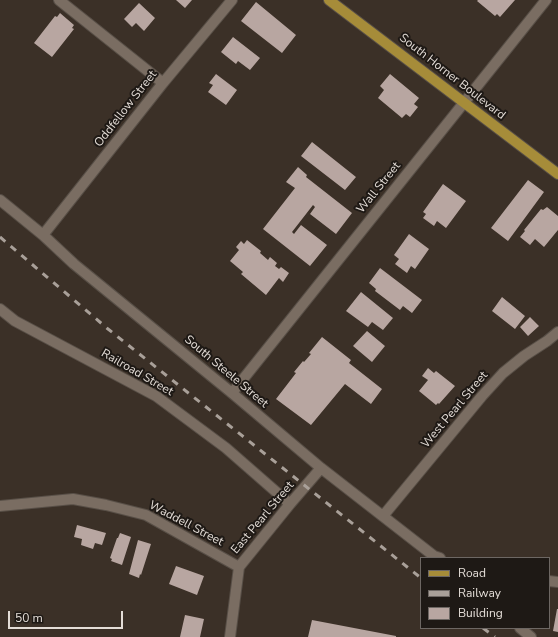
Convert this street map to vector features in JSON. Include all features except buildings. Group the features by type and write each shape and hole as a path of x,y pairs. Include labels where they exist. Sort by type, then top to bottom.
{"main road":[{"name":"South Horner Boulevard","path":"329,0 558,174"}],"street":[{"path":"59,0 163,83"},
{"name":"Oddfellow Street","path":"43,235 163,83 232,0"},
{"name":"Wall Street","path":"232,393 546,0"},
{"name":"South Steele Street","path":"0,200 43,235 74,264 321,468 436,557"},
{"name":"Railroad Street","path":"0,309 15,321 156,396 226,448 290,504"},
{"name":"West Pearl Street","path":"383,516 482,396 503,373 558,332"},
{"name":"East Pearl Street","path":"230,637 239,567 321,468"},
{"name":"Waddell Street","path":"0,506 73,499 106,505 146,515 239,567"},
{"path":"521,629 531,637"}],"railway":[{"path":"0,237 108,329 420,577"},
{"path":"484,629 495,637"}]}
